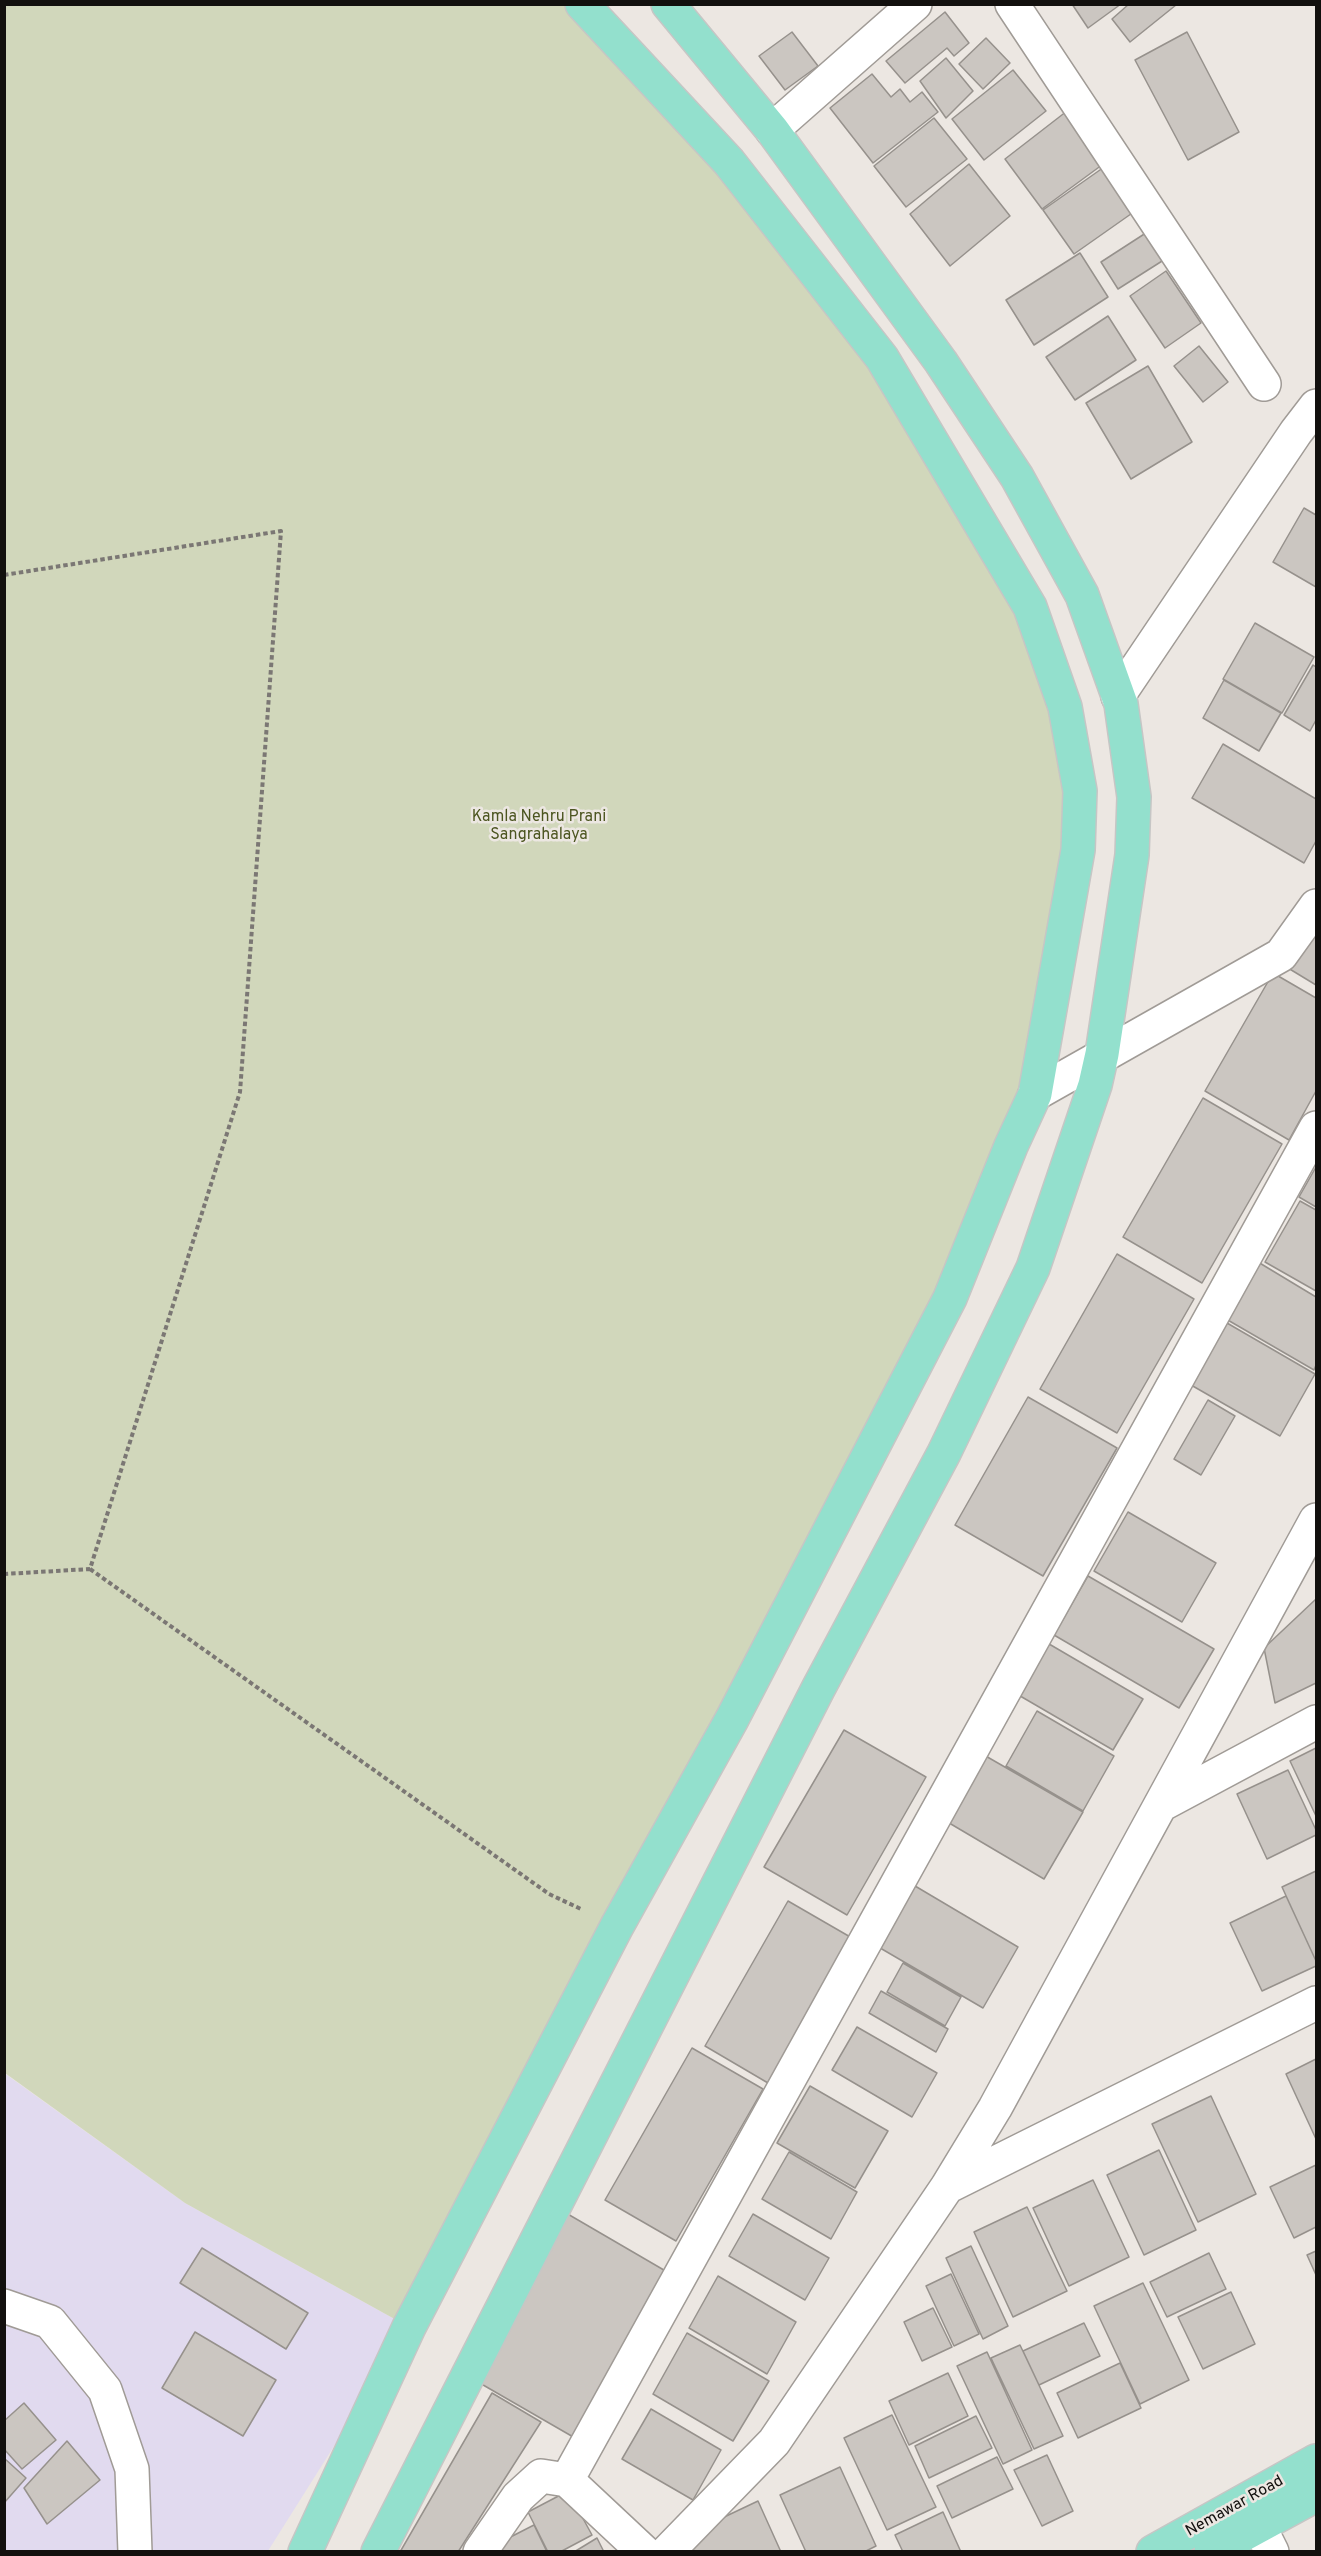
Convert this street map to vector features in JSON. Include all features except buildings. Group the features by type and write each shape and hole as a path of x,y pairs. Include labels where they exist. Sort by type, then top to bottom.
{"main road":[{"path":"305,2552 409,2327 616,1926 732,1719 950,1298 1011,1146 1035,1094 1078,849 1080,791 1065,707 1030,607 882,358 729,162 582,4"},
{"path":"378,2552 818,1689 944,1453 1033,1268 1095,1085 1102,1054 1132,855 1134,797 1121,704 1082,595 1017,477 941,362 772,130 668,4"},
{"name":"Nemawar Road","path":"1153,2552 1317,2461"},
{"path":"1211,2552 1266,2539 1317,2495"}],"street":[{"path":"772,130 915,4"},
{"path":"1012,4 1264,384"},
{"path":"1118,696 1296,432 1317,406"},
{"path":"1035,1094 1102,1054 1281,955 1317,906"},
{"path":"567,2480 1317,1128"},
{"path":"667,2552 774,2442 947,2187 995,2108 1317,1520"},
{"path":"1161,1805 1317,1722"},
{"path":"947,2187 1317,2003"},
{"path":"4,2306 50,2322 105,2390 132,2469 135,2552"},
{"path":"480,2552 518,2497 541,2476 567,2480 644,2552"}],"path":[{"path":"4,575 281,531 240,1092 90,1569"},
{"path":"4,1574 90,1569 549,1894 616,1926"}],"shaded area":[{"path":"4,2073 185,2203 409,2327 268,2551 5,2551"}],"green space":[{"name":"Kamla Nehru Prani Sangrahalaya","path":"5,5 582,5 882,358 1030,607 1080,791 1011,1146 409,2327 185,2203 5,2073"}]}
